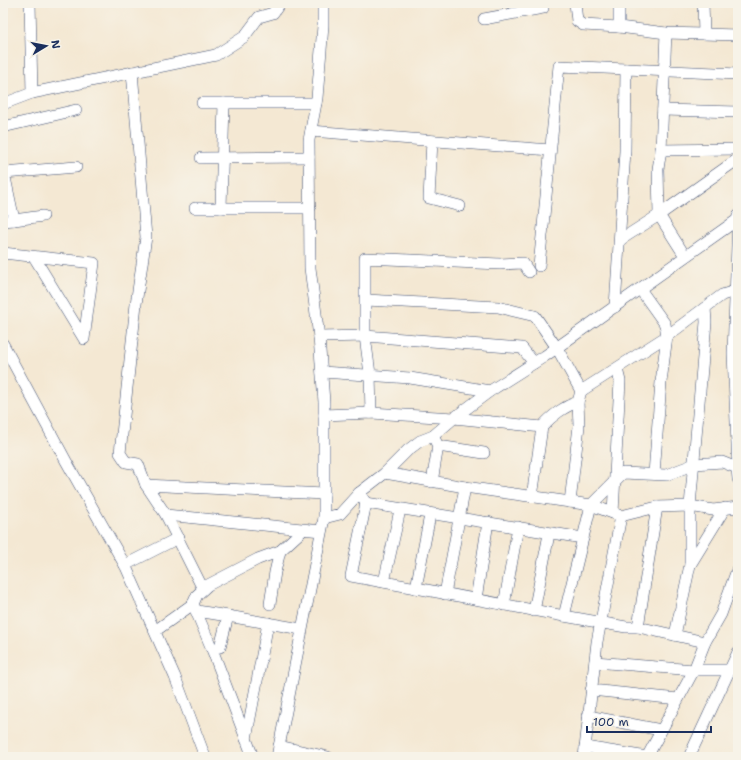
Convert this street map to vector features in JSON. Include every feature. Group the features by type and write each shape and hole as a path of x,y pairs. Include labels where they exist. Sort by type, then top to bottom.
{"street":[{"path":"30,3 32,93"},
{"path":"3,104 32,93 216,55 244,37 259,17 273,13 280,3"},
{"path":"323,3 323,26 316,103 311,131 309,157 310,268 319,337 324,415 324,518 278,752 327,757"},
{"path":"484,19 543,8 543,3"},
{"path":"575,3 577,21 583,25 619,27 666,33 738,35"},
{"path":"618,3 619,27"},
{"path":"703,3 704,34"},
{"path":"666,33 661,150 658,169 660,215 685,256"},
{"path":"539,266 559,66 738,74"},
{"path":"615,307 625,151 626,69"},
{"path":"132,72 146,237 136,304 120,453 126,462 138,464 146,485 166,515 203,590"},
{"path":"202,103 316,103"},
{"path":"221,208 224,103"},
{"path":"3,127 76,110"},
{"path":"663,110 738,112"},
{"path":"311,131 550,150"},
{"path":"432,140 429,198 460,206"},
{"path":"661,150 738,149"},
{"path":"201,158 309,157"},
{"path":"620,240 660,215 738,159"},
{"path":"43,216 8,221 4,169 76,166"},
{"path":"195,208 310,208"},
{"path":"432,482 436,441 454,418 490,391 557,348 738,218"},
{"path":"738,218 735,291 738,472"},
{"path":"3,254 94,262 84,339 34,257"},
{"path":"371,413 370,374 365,336 365,258 500,264 523,263 529,272"},
{"path":"640,289 664,324 667,336 661,382 654,474"},
{"path":"532,497 542,427 547,421 722,295 735,291"},
{"path":"366,300 498,307 535,316 557,348 579,397 579,426 570,502"},
{"path":"675,635 690,566 690,506 695,464 706,322 705,308"},
{"path":"319,337 365,336 522,348 534,363"},
{"path":"3,344 66,461 125,565 175,677 204,757"},
{"path":"618,369 620,380 614,481 617,515 600,623 584,752 647,757 694,670 705,642 721,614 738,567"},
{"path":"322,372 370,374 410,378 490,391"},
{"path":"324,415 371,413 454,418 542,427"},
{"path":"324,518 340,514 359,493 385,473 408,450 420,441 436,441 484,453"},
{"path":"564,616 591,505 623,473 666,475 695,464 722,462 738,472"},
{"path":"385,473 432,482 591,505 617,515 657,507 690,506 713,510 738,507"},
{"path":"146,485 324,494"},
{"path":"445,594 465,487"},
{"path":"359,493 366,503 400,510 488,522 549,534 583,538"},
{"path":"366,503 351,576 600,623 626,627 638,627 705,642"},
{"path":"638,627 657,507"},
{"path":"690,566 725,508"},
{"path":"384,582 400,510"},
{"path":"166,515 321,531"},
{"path":"416,588 430,515"},
{"path":"476,599 488,522"},
{"path":"504,605 518,527"},
{"path":"253,757 195,607 197,595 208,585 258,559 280,551 303,530"},
{"path":"534,611 549,534"},
{"path":"125,565 178,538"},
{"path":"270,604 280,551"},
{"path":"155,631 195,607 228,616 301,629"},
{"path":"212,649 220,647 228,616"},
{"path":"246,739 268,623"},
{"path":"689,757 738,652"},
{"path":"595,662 694,670 729,670"},
{"path":"591,690 678,699"},
{"path":"588,716 661,730"}]}
